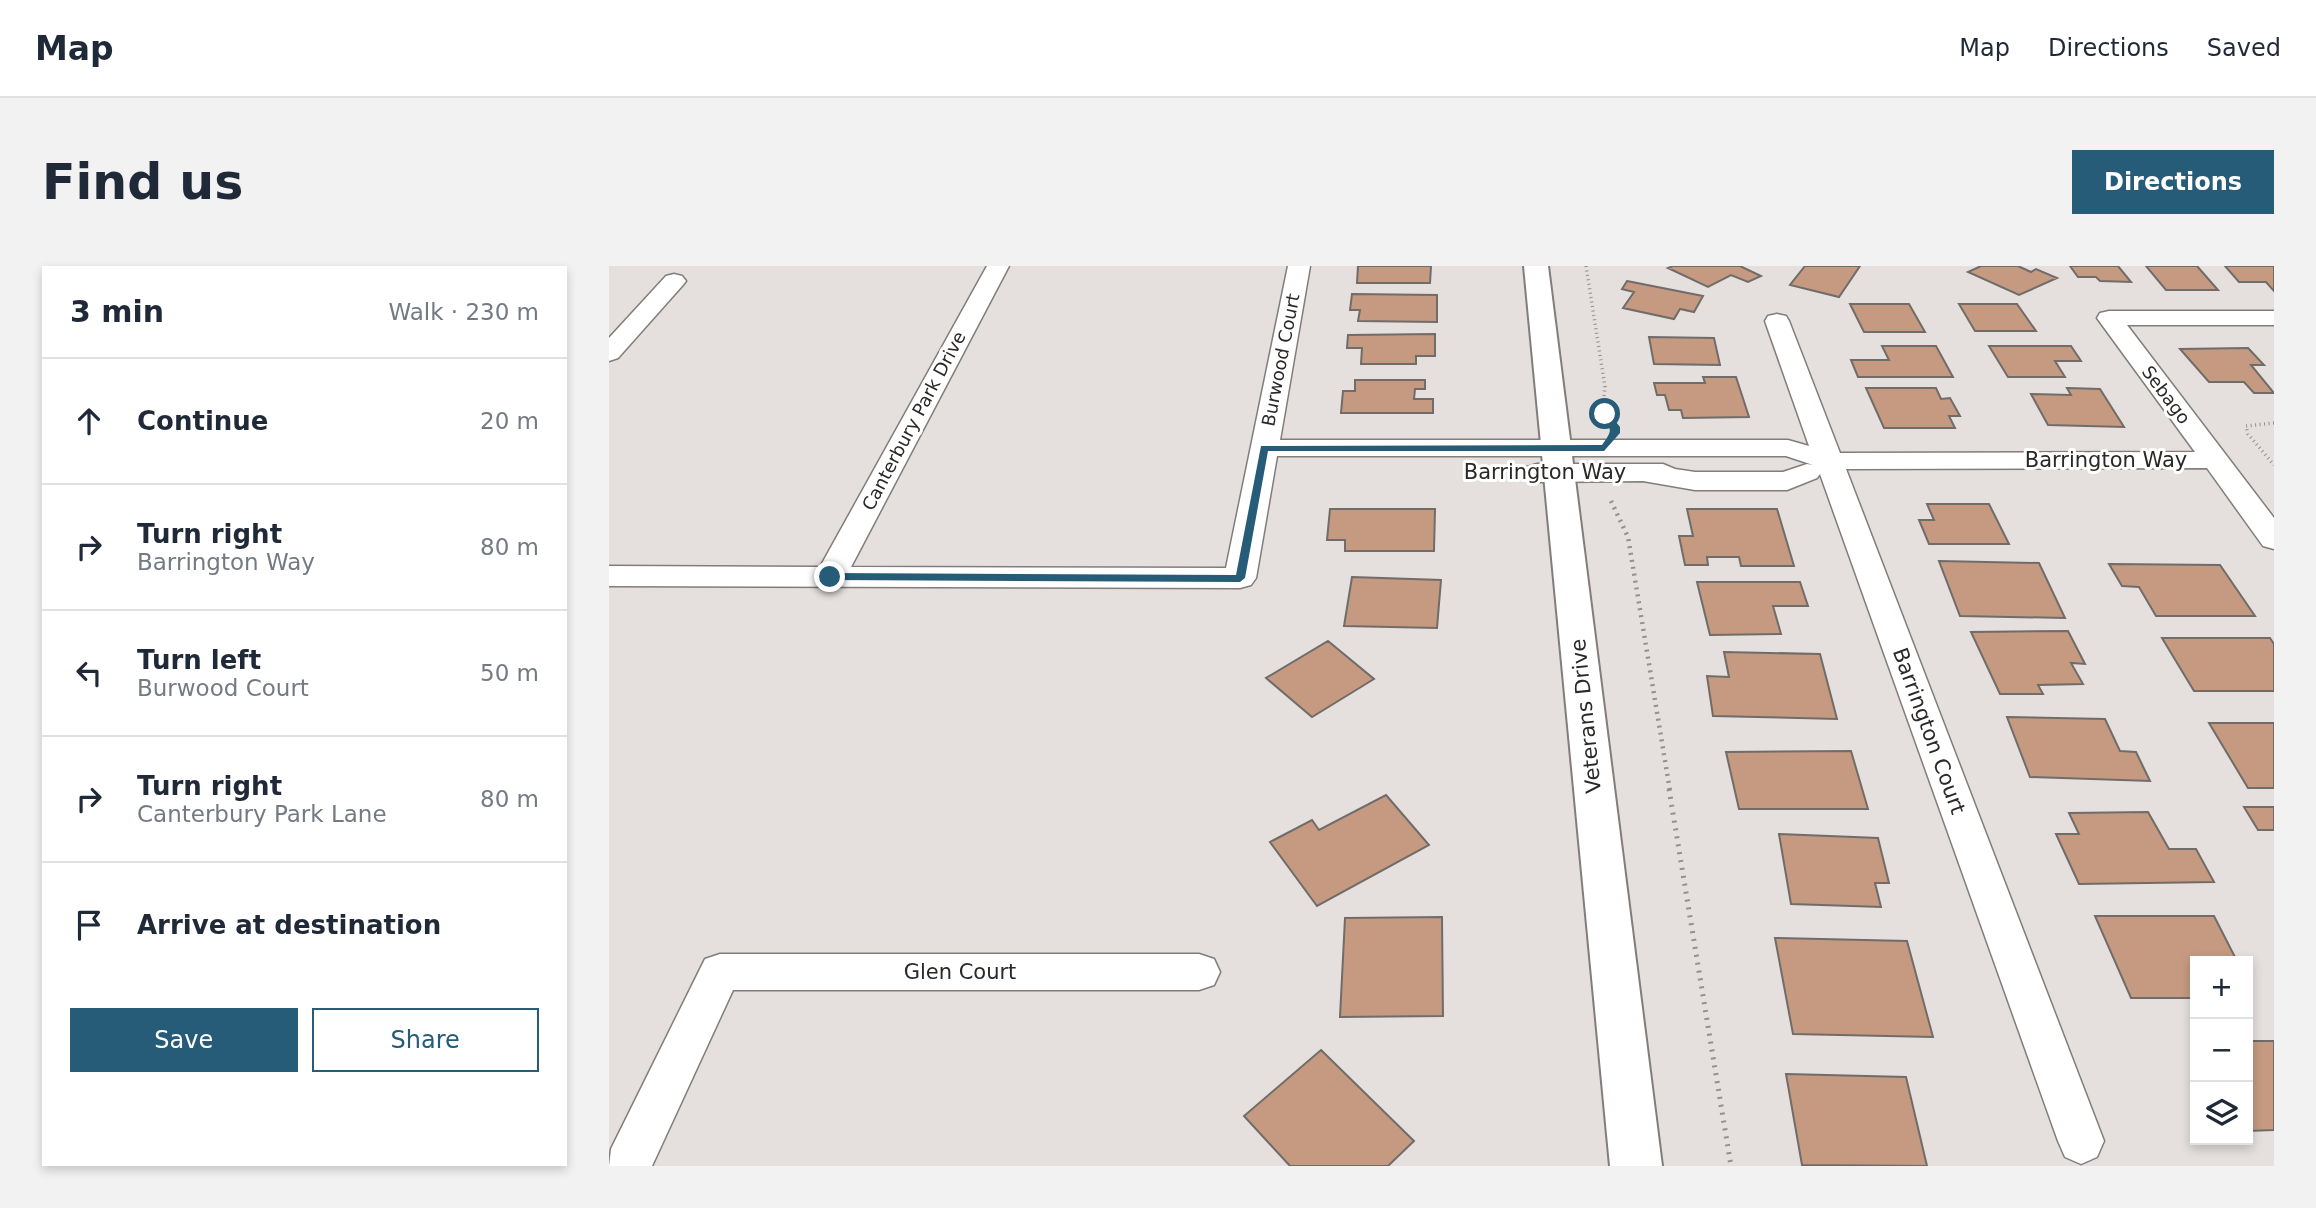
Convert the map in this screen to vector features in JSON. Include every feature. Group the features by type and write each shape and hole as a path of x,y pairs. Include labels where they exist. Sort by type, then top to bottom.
{"street":[{"name":"Canterbury Park Drive","path":"830,577 998,266"},
{"name":"Burwood Court","path":"830,577 1240,578 1299,266"},
{"name":"Veterans Drive","path":"1536,266 1636,1166"},
{"path":"609,353 674,281"},
{"name":"Sebago","path":"2274,318 2109,318 2274,539"},
{"name":"Barrington Court","path":"1777,321 1818,466 2081,1140"},
{"name":"Barrington Way","path":"1262,460 1724,460 1818,466 2215,460"},
{"name":"Barrington Way","path":"1605,461 1642,472 1724,460"},
{"path":"1642,472 1695,481 1787,481 1818,466"},
{"path":"609,576 830,577"},
{"name":"Glen Court","path":"628,1166 720,972 1199,972"}],"path":[{"path":"1586,266 1605,387 1603,408 1615,427 1605,461 1608,494 1628,537 1731,1166"},
{"path":"2274,423 2246,426 2248,435 2274,465"}],"building":[{"path":"1358,266 1431,266 1430,283 1357,283"},
{"path":"1740,266 1761,276 1748,282 1731,275 1708,287 1668,268"},
{"path":"1805,266 1860,266 1839,297 1790,285"},
{"path":"1981,266 2018,266 2031,272 2036,269 2057,278 2019,295 1968,272"},
{"path":"2070,266 2118,266 2131,282 2078,277"},
{"path":"2146,266 2197,266 2218,290 2166,290"},
{"path":"2225,266 2274,266 2274,291 2266,282 2239,282"},
{"path":"1627,281 1703,296 1694,312 1680,309 1674,319 1623,308 1634,292 1622,289"},
{"path":"1352,294 1437,295 1437,322 1358,321 1360,310 1350,310"},
{"path":"1850,304 1909,304 1925,332 1864,332"},
{"path":"1959,304 2017,304 2036,331 1975,331"},
{"path":"1435,334 1435,356 1416,356 1416,364 1361,364 1362,348 1347,348 1348,335"},
{"path":"1649,337 1714,338 1720,365 1654,364"},
{"path":"1882,346 1936,346 1953,377 1858,377 1851,360 1889,360"},
{"path":"1989,346 2071,346 2081,361 2055,361 2065,377 2008,377"},
{"path":"2248,348 2264,365 2251,365 2274,393 2254,393 2244,382 2209,382 2180,349"},
{"path":"1703,377 1736,377 1749,417 1683,418 1681,410 1669,410 1665,395 1657,395 1654,383 1705,383"},
{"path":"1355,380 1425,380 1425,389 1415,389 1414,399 1433,399 1433,413 1341,413 1343,391 1355,391"},
{"path":"1866,388 1936,388 1941,399 1950,398 1960,416 1949,416 1955,428 1884,428"},
{"path":"2067,388 2100,389 2124,427 2048,425 2031,394 2071,395"},
{"path":"1927,504 1989,504 2009,544 1929,544 1919,520 1934,520"},
{"path":"1330,509 1435,509 1434,551 1345,551 1345,540 1327,540"},
{"path":"1687,509 1777,509 1794,566 1741,566 1739,557 1707,557 1708,565 1685,565 1679,536 1693,536"},
{"path":"1939,561 2039,563 2065,618 1960,616"},
{"path":"2109,564 2220,565 2255,616 2156,616 2139,587 2122,586"},
{"path":"1352,577 1441,580 1437,628 1344,626"},
{"path":"1697,582 1800,582 1808,606 1773,606 1781,634 1710,635"},
{"path":"2068,631 2085,664 2071,663 2083,684 2038,685 2043,694 2000,694 1971,632"},
{"path":"2162,638 2270,638 2274,644 2274,691 2194,691"},
{"path":"1328,641 1374,679 1312,717 1266,678"},
{"path":"1724,652 1820,654 1837,719 1713,716 1707,676 1729,677"},
{"path":"2007,717 2105,719 2120,751 2136,752 2150,781 2030,777"},
{"path":"2209,723 2274,723 2274,788 2248,788"},
{"path":"1851,751 1868,809 1739,809 1726,752"},
{"path":"1386,795 1429,845 1317,906 1270,842 1312,820 1319,830"},
{"path":"2244,807 2274,807 2274,830 2258,830"},
{"path":"2148,812 2169,849 2196,849 2214,882 2079,884 2056,834 2079,834 2069,813"},
{"path":"1779,834 1878,838 1889,883 1875,883 1881,907 1791,904"},
{"path":"2095,916 2214,916 2234,956 2190,956 2190,998 2131,998"},
{"path":"1442,917 1443,1016 1340,1017 1345,918"},
{"path":"1775,938 1907,941 1933,1037 1793,1034"},
{"path":"2253,1041 2274,1041 2274,1130 2253,1131"},
{"path":"1321,1050 1414,1141 1388,1166 1290,1166 1244,1116"},
{"path":"1786,1074 1906,1077 1927,1166 1802,1165"}],"route":[{"path":"830,577 1240,578 1264,448 1604,448 1615,433 1612,420 1605,414"}]}
